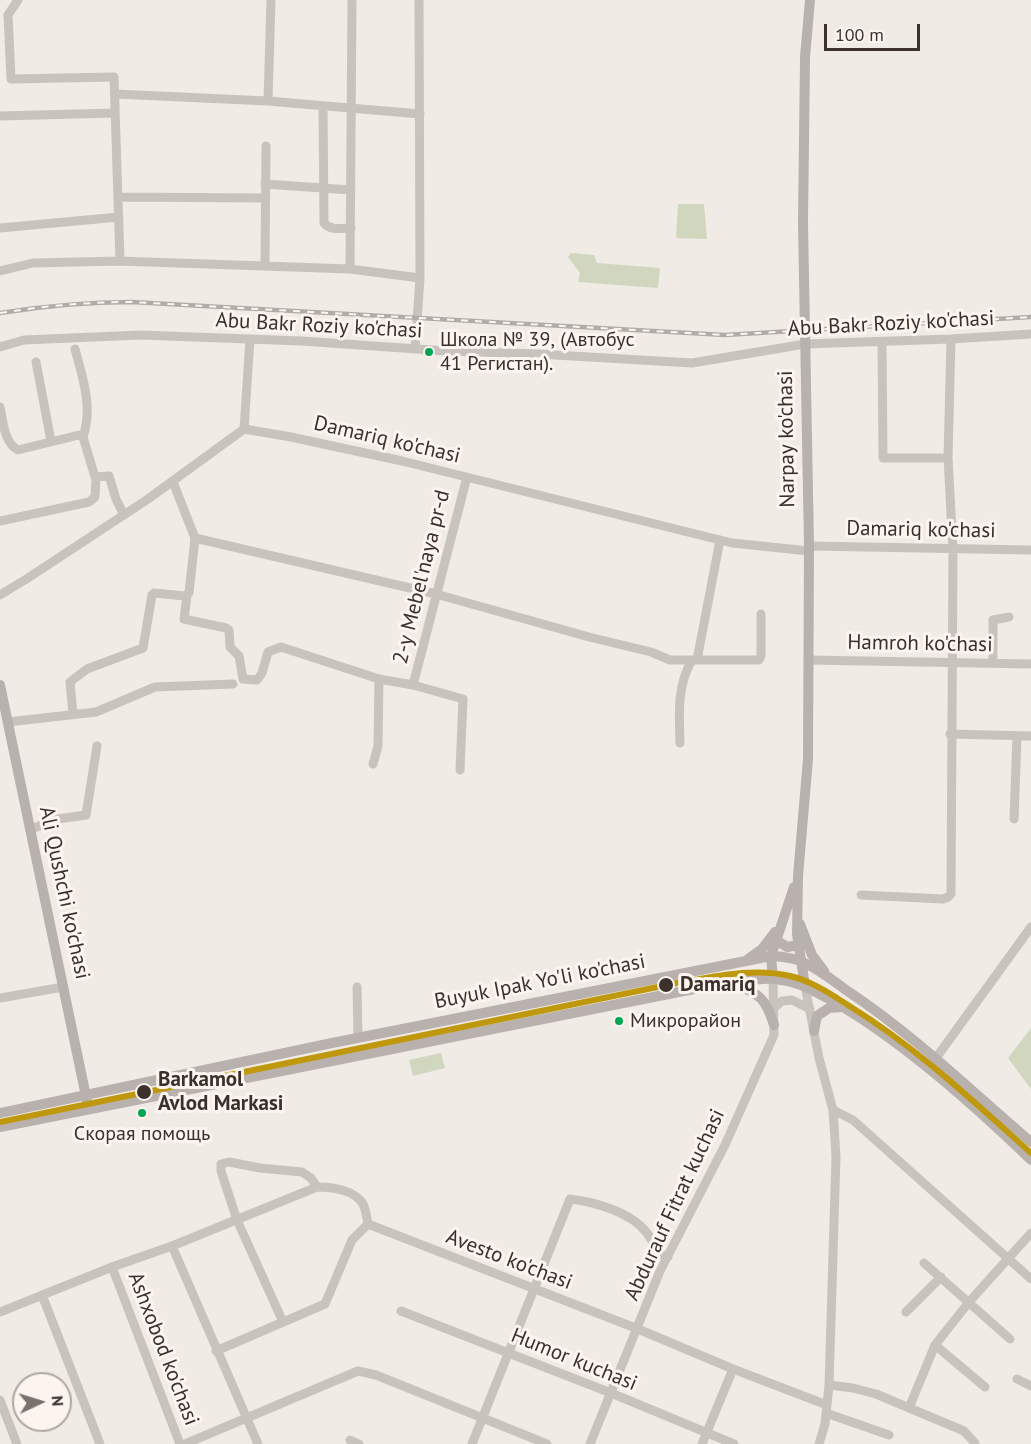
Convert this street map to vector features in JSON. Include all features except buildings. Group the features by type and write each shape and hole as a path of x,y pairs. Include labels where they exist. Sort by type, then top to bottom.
{"main road":[{"name":"Narpay ko'chasi","path":"805,986 798,945 797,910 808,759 809,549 803,223 806,56 810,0"},
{"name":"Ali Qushchi ko'chasi","path":"0,685 3,709 31,829 89,1109"},
{"name":"Narpay ko'chasi","path":"773,979 771,956 798,876"},
{"path":"797,910 812,955 829,978"},
{"path":"745,961 762,949 784,916"},
{"path":"776,940 787,946 798,945"},
{"name":"Buyuk Ipak Yo'li ko'chasi","path":"0,1113 358,1038 771,956 800,962 829,978 875,1010 936,1058 1031,1142"},
{"name":"Buyuk Ipak Yo'li ko'chasi","path":"0,1127 702,987 773,979 805,986 883,1034 967,1100 1031,1160"},
{"path":"732,983 757,994 765,1002 774,1025"},
{"path":"814,1031 817,1016 829,1008 842,1007"}],"street":[{"path":"11,79 4,12 18,0"},
{"path":"268,101 271,0"},
{"path":"350,269 352,0"},
{"path":"415,349 420,279 419,0"},
{"path":"0,80 114,77 120,261"},
{"path":"115,94 268,101 420,114"},
{"path":"323,106 324,223 333,229 351,228"},
{"path":"0,116 115,113"},
{"path":"265,266 266,146"},
{"path":"266,184 351,190"},
{"path":"118,197 266,198"},
{"path":"0,228 119,217"},
{"path":"0,271 33,262 120,261 350,269 420,279"},
{"name":"Abu Bakr Roziy ko'chasi","path":"0,347 24,340 110,335 250,339 692,363 805,344 1031,334"},
{"path":"0,595 173,482 243,429 250,339"},
{"path":"861,895 943,899 951,894 950,734 953,662 953,550 948,459 951,339"},
{"path":"882,342 883,458 948,459"},
{"path":"0,521 89,502 95,497 96,478 83,437 88,423 88,401 75,349"},
{"path":"36,362 51,441"},
{"path":"0,407 8,440 11,447 18,450 79,435 83,437"},
{"name":"Damariq ko'chasi","path":"243,429 380,456 732,543 809,549 1031,550"},
{"path":"96,478 109,476 124,515"},
{"name":"2-y Mebel'naya pr-d","path":"413,686 466,477"},
{"path":"173,482 195,538 184,619 229,630 230,647 239,656 243,679 257,680 262,673 268,652 281,647 379,679 463,699 460,770"},
{"path":"195,538 436,594 651,652 670,660 759,660 761,656 761,614"},
{"path":"680,743 679,706 682,681 695,660 720,540"},
{"path":"73,714 70,682 87,669 143,648 152,595 154,593 188,595"},
{"path":"993,663 993,620 1009,617"},
{"name":"Hamroh ko'chasi","path":"809,660 1031,664"},
{"path":"373,764 378,746 379,679"},
{"path":"8,723 96,712 155,687 233,684"},
{"path":"950,734 1031,736"},
{"path":"1014,819 1017,736"},
{"path":"31,829 58,819 86,815 97,746"},
{"path":"936,1058 1031,927"},
{"name":"Abdurauf Fitrat kuchasi","path":"590,1444 660,1271 725,1145 774,1035 773,979"},
{"path":"805,986 819,1058 833,1110 836,1157 829,1385 825,1424 819,1444"},
{"path":"0,998 63,987"},
{"path":"357,987 358,1038"},
{"path":"773,1009 782,1000 792,1000 810,1009"},
{"path":"833,1110 853,1120 1031,1279"},
{"path":"283,1322 237,1220 221,1171 221,1164 229,1161 260,1168 302,1172 311,1178 317,1187"},
{"path":"0,1312 317,1187 330,1187 348,1192 363,1204 368,1224 352,1240 325,1304 216,1351"},
{"path":"472,1444 570,1199 588,1202 621,1214 639,1225 650,1238 658,1254 668,1257"},
{"name":"Avesto ko'chasi","path":"368,1224 638,1329 889,1435"},
{"path":"909,1408 935,1345 969,1302 1008,1259 1029,1240"},
{"path":"172,1246 258,1444"},
{"path":"924,1263 1010,1339"},
{"name":"Ashxobod ko'chasi","path":"112,1267 183,1444"},
{"path":"906,1312 941,1277"},
{"path":"42,1295 100,1444"},
{"name":"Humor kuchasi","path":"401,1311 734,1444"},
{"path":"935,1345 985,1387"},
{"path":"702,1444 733,1370"},
{"path":"183,1444 358,1371 376,1375 547,1444"},
{"path":"1017,1379 1031,1386"},
{"path":"829,1385 853,1388 909,1408 964,1431 975,1443"},
{"path":"0,1400 17,1444"}],"green space":[{"path":"678,204 704,204 707,239 676,238"},
{"path":"571,253 594,255 597,263 660,268 658,288 578,282 580,273 568,257"},
{"path":"1031,1028 1031,1089 1008,1058"},
{"path":"441,1053 445,1068 413,1076 409,1060"}],"railway":[{"path":"0,313 66,305 132,302 725,335 1031,317"}],"transit line":[{"path":"0,1122 677,983 762,972 776,973 806,981 875,1023 944,1076 1031,1153"}],"place":[{"name":"Школа № 39, (Автобус 41 Регистан).","path":"429,352"},
{"name":"Damariq","path":"666,985"},
{"name":"Микрорайон","path":"619,1021"},
{"name":"Barkamol Avlod Markasi","path":"144,1092"},
{"name":"Скорая помощь","path":"142,1113"}]}
